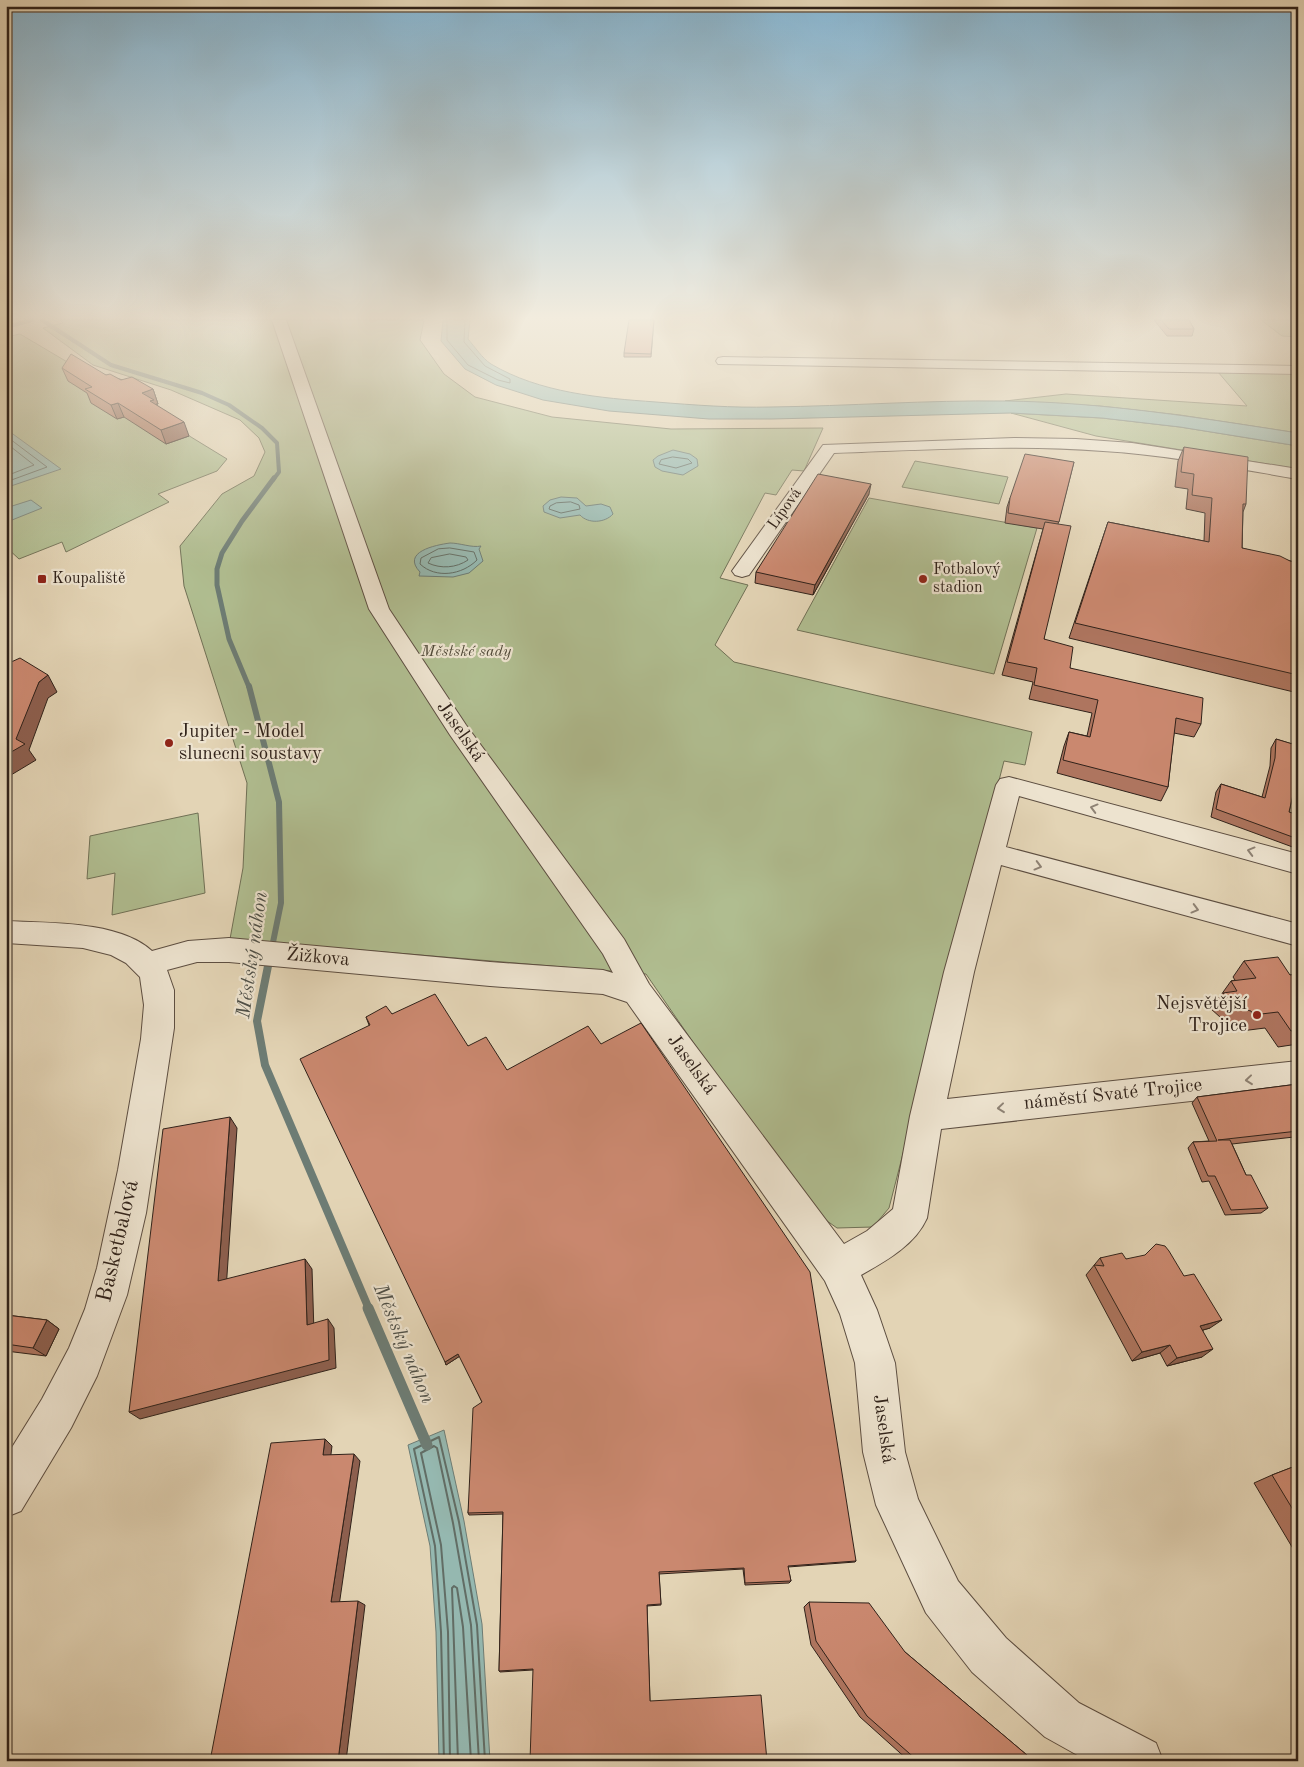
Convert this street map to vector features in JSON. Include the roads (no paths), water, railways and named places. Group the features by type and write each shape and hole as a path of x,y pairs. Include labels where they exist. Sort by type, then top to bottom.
{"street":[{"name":"Jaselská","path":"308,402 379,609 458,730 614,947 638,993 808,1224 838,1268 858,1310 875,1364 884,1452 898,1505 942,1597 989,1655 1062,1720 1138,1761"},
{"name":"Lípová","path":"742,571 829,448 1077,444 1162,452 1298,474"},
{"path":"838,1268 880,1244 909,1218 928,1116 959,972 1009,785 1298,864"},
{"path":"992,853 1298,935"},
{"path":"6,932 108,941 129,949 149,965"},
{"name":"Žižkova","path":"149,965 190,951 229,950 490,974 603,982 638,993"},
{"name":"Basketbalová","path":"6,1496 41,1441 83,1362 108,1298 120,1254 159,1011 160,993 149,965"},
{"name":"náměstí Svaté Trojice","path":"928,1116 1298,1074"}],"water":[{"path":"558,402 666,402 742,407 904,402 1079,404 1152,412 1298,433 1298,446 1180,427 1102,418 1011,413 709,419 609,411"},
{"path":"6,429 61,469 8,487"},
{"path":"673,450 690,454 697,459 698,466 683,475 662,471 655,467 653,460"},
{"path":"561,497 577,498 586,506 601,504 610,507 613,514 601,521 592,521 580,515 560,518 544,512 543,506 550,500"},
{"path":"31,500 42,508 12,520 6,515 6,508"},
{"path":"450,543 481,546 479,549 483,561 469,573 453,577 419,576 420,572 415,565 417,555 429,548"},
{"path":"444,1430 464,1521 482,1624 490,1761 439,1761 436,1632 430,1546 408,1445"}],"waterway":[{"name":"Městský náhon","path":"223,402 262,428 277,443 279,472 273,480"},
{"name":"Městský náhon","path":"249,687 229,639 217,585 217,569 222,553 242,521 274,478"},
{"name":"Městský náhon","path":"249,686 279,802 281,903 270,957"},
{"name":"Městský náhon","path":"270,956 257,1021 265,1065 369,1309"},
{"name":"Městský náhon","path":"368,1308 427,1445"}],"place":[{"name":"Koupaliště","path":"42,579"},
{"name":"Fotbalový stadion","path":"923,579"},
{"name":"Jupiter - Model slunecni soustavy","path":"169,743"},
{"name":"Nejsvětější Trojice","path":"1257,1015"}],"park label":[{"name":"Městské sady","path":"466,652"}]}
